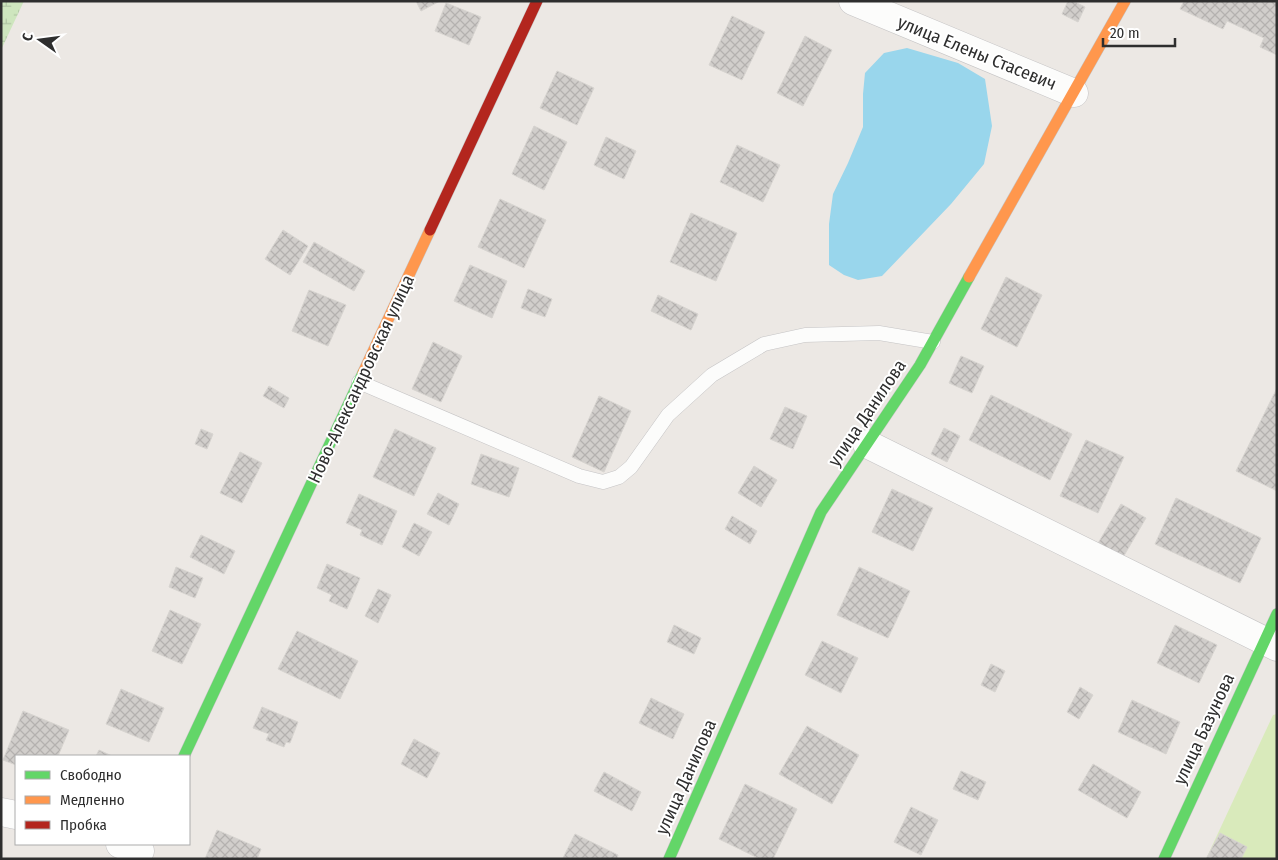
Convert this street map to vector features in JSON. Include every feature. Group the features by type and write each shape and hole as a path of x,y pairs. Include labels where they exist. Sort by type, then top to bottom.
{"street":[{"name":"Ново-Александровская улица","path":"184,755 537,1"},
{"name":"улица Елены Стасевич","path":"852,1 1074,93"},
{"name":"улица Данилова","path":"669,859 821,512 920,365 1125,1"},
{"path":"867,444 1270,644"},
{"name":"улица Базунова","path":"1164,859 1270,644 1277,614"},
{"path":"1,812 15,815"}],"lane":[{"path":"359,382 579,476 603,482 619,477 631,467 668,415 712,375 764,344 804,335 879,333 933,342"}],"green space":[{"path":"1,1 24,1 1,50"},
{"path":"1277,714 1277,859 1206,859 1273,715"}],"water":[{"path":"907,48 958,63 985,79 992,126 984,164 951,204 882,276 858,280 844,275 829,265 829,224 833,194 863,127 865,73 884,53"}],"building":[{"path":"416,1 440,1 421,11"},
{"path":"1068,1 1073,1 1085,7 1078,22 1062,14"},
{"path":"1184,1 1277,1 1277,55 1260,47 1264,38 1227,21 1223,29 1180,9"},
{"path":"446,3 481,17 469,45 435,31"},
{"path":"732,16 765,32 742,80 709,65"},
{"path":"805,36 832,50 803,106 777,93"},
{"path":"557,71 594,88 577,125 540,108"},
{"path":"534,126 567,142 544,190 512,174"},
{"path":"606,137 636,151 624,179 594,165"},
{"path":"737,145 780,165 763,202 720,182"},
{"path":"500,199 546,220 524,268 478,247"},
{"path":"691,213 737,233 716,281 670,262"},
{"path":"283,230 308,246 290,275 265,259"},
{"path":"314,242 365,271 354,291 303,262"},
{"path":"470,265 507,281 492,318 454,301"},
{"path":"1006,277 1042,295 1017,347 981,329"},
{"path":"528,289 552,299 545,317 521,308"},
{"path":"309,290 346,305 328,346 292,331"},
{"path":"658,295 698,314 691,330 651,311"},
{"path":"433,342 462,356 441,402 412,389"},
{"path":"961,356 984,366 972,393 949,383"},
{"path":"269,386 289,398 284,408 263,396"},
{"path":"1277,388 1277,491 1236,471"},
{"path":"991,395 1072,434 1050,480 969,440"},
{"path":"599,396 631,411 604,472 572,457"},
{"path":"785,407 807,416 793,449 770,439"},
{"path":"944,428 960,436 947,462 931,454"},
{"path":"201,429 213,434 207,449 195,444"},
{"path":"395,429 436,448 414,496 373,477"},
{"path":"1086,440 1124,457 1098,513 1060,496"},
{"path":"240,452 262,463 242,503 220,493"},
{"path":"481,454 519,468 509,497 471,484"},
{"path":"754,466 777,480 761,507 738,493"},
{"path":"892,489 933,508 913,551 872,532"},
{"path":"438,493 459,504 449,525 427,514"},
{"path":"359,494 397,511 382,545 360,535 362,530 346,523"},
{"path":"1176,498 1261,538 1240,583 1155,544"},
{"path":"1121,504 1146,518 1122,559 1097,545"},
{"path":"732,516 757,531 750,544 725,529"},
{"path":"414,523 432,532 419,556 402,547"},
{"path":"201,535 235,551 224,574 190,557"},
{"path":"327,564 360,578 347,609 329,601 332,595 317,588"},
{"path":"176,567 203,578 195,598 169,587"},
{"path":"859,567 910,591 888,638 837,615"},
{"path":"378,589 391,595 378,623 365,616"},
{"path":"170,610 201,624 182,664 152,651"},
{"path":"674,625 701,638 694,654 667,642"},
{"path":"1175,625 1217,645 1199,683 1157,663"},
{"path":"297,631 358,661 340,699 278,669"},
{"path":"822,641 858,658 841,693 805,675"},
{"path":"991,664 1005,671 995,692 981,685"},
{"path":"1080,687 1093,695 1079,719 1067,712"},
{"path":"121,689 164,708 149,742 106,724"},
{"path":"651,698 684,714 673,739 639,723"},
{"path":"1132,700 1180,722 1166,754 1118,732"},
{"path":"262,707 298,722 290,743 286,742 284,747 266,740 269,734 253,728"},
{"path":"23,711 69,730 58,755 15,755 15,765 3,760"},
{"path":"807,726 859,755 832,804 779,774"},
{"path":"414,739 440,753 427,778 401,764"},
{"path":"99,750 110,755 96,755"},
{"path":"1093,764 1141,792 1127,818 1078,790"},
{"path":"961,771 986,782 978,800 953,789"},
{"path":"604,772 641,792 632,811 594,791"},
{"path":"745,784 797,809 773,859 760,859 719,839"},
{"path":"911,807 938,820 921,855 894,842"},
{"path":"217,830 261,849 257,859 205,859"},
{"path":"1220,833 1247,847 1241,859 1206,859"},
{"path":"575,834 618,855 617,859 563,858"}],"traffic: fast":[{"path":"669,859 821,512 920,365 969,277"},
{"path":"184,755 363,373"},
{"path":"1164,859 1277,614"}],"traffic: slow":[{"path":"969,277 1125,1"},
{"path":"363,373 430,230"}],"traffic: jam":[{"path":"430,230 537,1"}]}
